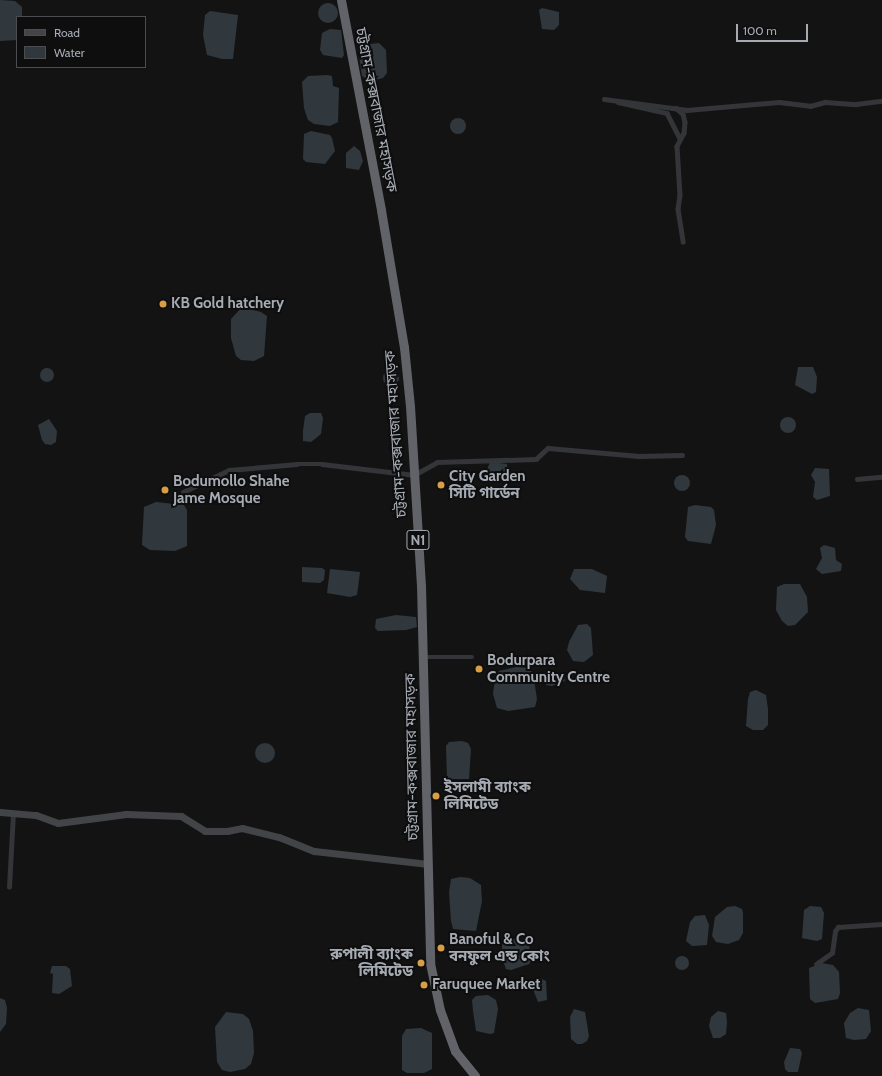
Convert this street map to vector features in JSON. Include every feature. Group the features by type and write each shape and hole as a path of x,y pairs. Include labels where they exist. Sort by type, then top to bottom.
{"highway":[{"name":"চট্টগ্রাম-কক্সবাজার মহাসড়ক","path":"340,0 381,210 404,347 414,475 423,657 430,963 440,1010 455,1051 475,1076"}],"street":[{"path":"604,99 676,108 779,102 810,106 825,102 856,104 882,101"},
{"path":"611,100 667,113 680,139"},
{"path":"676,108 683,114 685,122 677,146 680,195 678,209 683,242"},
{"path":"183,492 230,470 297,464 322,464 414,475 437,462 536,459 548,448 639,456 682,454"},
{"path":"858,479 882,477"},
{"path":"423,657 472,657"},
{"path":"0,812 36,815 58,823 126,814 174,815 181,816 205,830 227,831 242,828 273,835 314,850 428,864"},
{"path":"8,887 13,814"},
{"path":"816,964 832,953 835,931 838,927 882,924"}],"water":[{"path":"0,0 15,1 22,7 22,16 16,16 16,40 0,41"},
{"path":"328,3 335,6 338,13 335,20 328,23 321,20 318,13 321,6"},
{"path":"542,8 559,12 559,25 554,30 542,29 539,10"},
{"path":"210,11 238,15 233,59 222,59 207,55 203,35 205,15"},
{"path":"330,29 341,30 344,55 342,58 323,55 320,50 322,33"},
{"path":"379,43 386,50 387,73 383,78 375,80 365,78 362,76 358,49 361,45"},
{"path":"308,76 332,76 333,86 339,88 338,122 330,126 314,124 308,120 304,108 302,82"},
{"path":"455,118 461,118 466,123 464,132 461,134 455,134 450,129 450,123"},
{"path":"311,131 330,135 332,138 335,151 325,164 306,162 303,159 304,134"},
{"path":"354,146 360,151 363,161 359,170 346,168 346,153"},
{"path":"242,307 261,312 267,316 264,356 254,361 241,360 236,356 231,338 231,319"},
{"path":"798,367 813,367 817,377 816,392 812,394 795,385"},
{"path":"44,368 50,368 54,372 54,378 50,382 44,382 40,378 40,372"},
{"path":"388,370 394,370 399,375 397,384 394,386 388,386 383,381 383,375"},
{"path":"310,413 321,413 323,418 321,434 311,442 303,441 305,416"},
{"path":"785,417 791,417 796,422 794,431 791,433 785,433 780,428 780,422"},
{"path":"49,419 57,431 56,442 51,445 45,444 42,440 38,425"},
{"path":"490,462 507,464 508,475 501,478 485,475"},
{"path":"815,468 829,469 830,496 817,500 813,497 815,482 811,475"},
{"path":"682,475 688,477 690,483 688,489 682,491 676,489 674,483 676,477"},
{"path":"156,502 184,505 187,510 187,546 175,551 150,550 142,545 144,507"},
{"path":"695,505 711,507 714,510 716,525 711,544 688,541 685,537 688,507"},
{"path":"824,545 835,548 836,560 842,564 841,571 822,574 816,569 822,558 820,548"},
{"path":"302,567 322,568 325,570 324,580 320,583 302,582"},
{"path":"330,569 360,572 357,595 350,597 327,593"},
{"path":"574,569 592,569 607,576 605,593 580,590 570,579"},
{"path":"784,584 800,584 807,597 808,612 795,625 788,626 782,621 776,610 777,587"},
{"path":"396,615 416,617 417,627 406,630 378,631 375,628 376,619"},
{"path":"587,624 591,628 593,655 584,662 573,661 567,650 569,642 578,625"},
{"path":"516,667 528,668 533,673 537,699 535,707 508,711 497,708 493,694 499,671"},
{"path":"552,673 563,673 565,681 552,686 546,685 546,676"},
{"path":"756,690 766,695 768,725 763,730 753,730 746,726 748,699 750,692"},
{"path":"462,741 468,743 471,749 469,779 447,779 446,746 449,742"},
{"path":"265,743 272,746 275,753 272,760 265,763 258,760 255,753 258,746"},
{"path":"460,877 470,878 481,885 482,901 476,931 453,929 449,892 451,879"},
{"path":"735,906 742,909 743,933 739,940 728,944 716,942 712,936 715,917 727,907"},
{"path":"810,906 821,907 824,913 822,939 817,941 802,938 804,910"},
{"path":"705,915 709,925 707,945 692,946 686,941 690,922 695,916"},
{"path":"515,939 529,943 531,961 529,964 511,970 506,969 502,958 502,945 505,940"},
{"path":"679,956 685,956 689,960 689,966 685,970 679,970 675,966 675,960"},
{"path":"822,963 833,965 839,972 840,993 838,999 815,1003 810,999 809,968"},
{"path":"52,966 66,966 70,969 72,986 59,994 52,993 53,974 50,973"},
{"path":"540,978 546,981 547,1000 538,1002 532,987 534,979"},
{"path":"488,995 496,1000 498,1009 494,1033 490,1034 476,1031 472,1000 476,996"},
{"path":"0,998 5,1000 7,1008 6,1024 0,1032"},
{"path":"858,1008 869,1010 871,1031 866,1039 854,1040 846,1038 844,1023 850,1013"},
{"path":"574,1009 585,1012 589,1036 587,1041 582,1044 577,1044 571,1039 570,1017"},
{"path":"718,1011 726,1013 726,1034 720,1038 713,1038 709,1026 711,1017"},
{"path":"226,1012 243,1014 249,1019 253,1031 254,1053 251,1064 245,1069 230,1072 222,1070 217,1062 215,1027"},
{"path":"421,1028 432,1033 432,1069 424,1073 407,1073 402,1070 402,1036 406,1029"},
{"path":"790,1048 800,1049 802,1053 798,1072 788,1072 785,1069 784,1062"}],"place":[{"name":"KB Gold hatchery","path":"163,304"},
{"name":"City Garden সিটি গার্ডেন","path":"441,485"},
{"name":"Bodumollo Shahe Jame Mosque","path":"165,490"},
{"name":"Bodurpara Community Centre","path":"479,669"},
{"name":"ইসলামী ব্যাংক লিমিটেড","path":"436,796"},
{"name":"Banoful & Co বনফুল এন্ড কোং","path":"441,948"},
{"name":"রুপালী ব্যাংক লিমিটেড","path":"421,963"},
{"name":"Faruquee Market","path":"424,985"}]}
